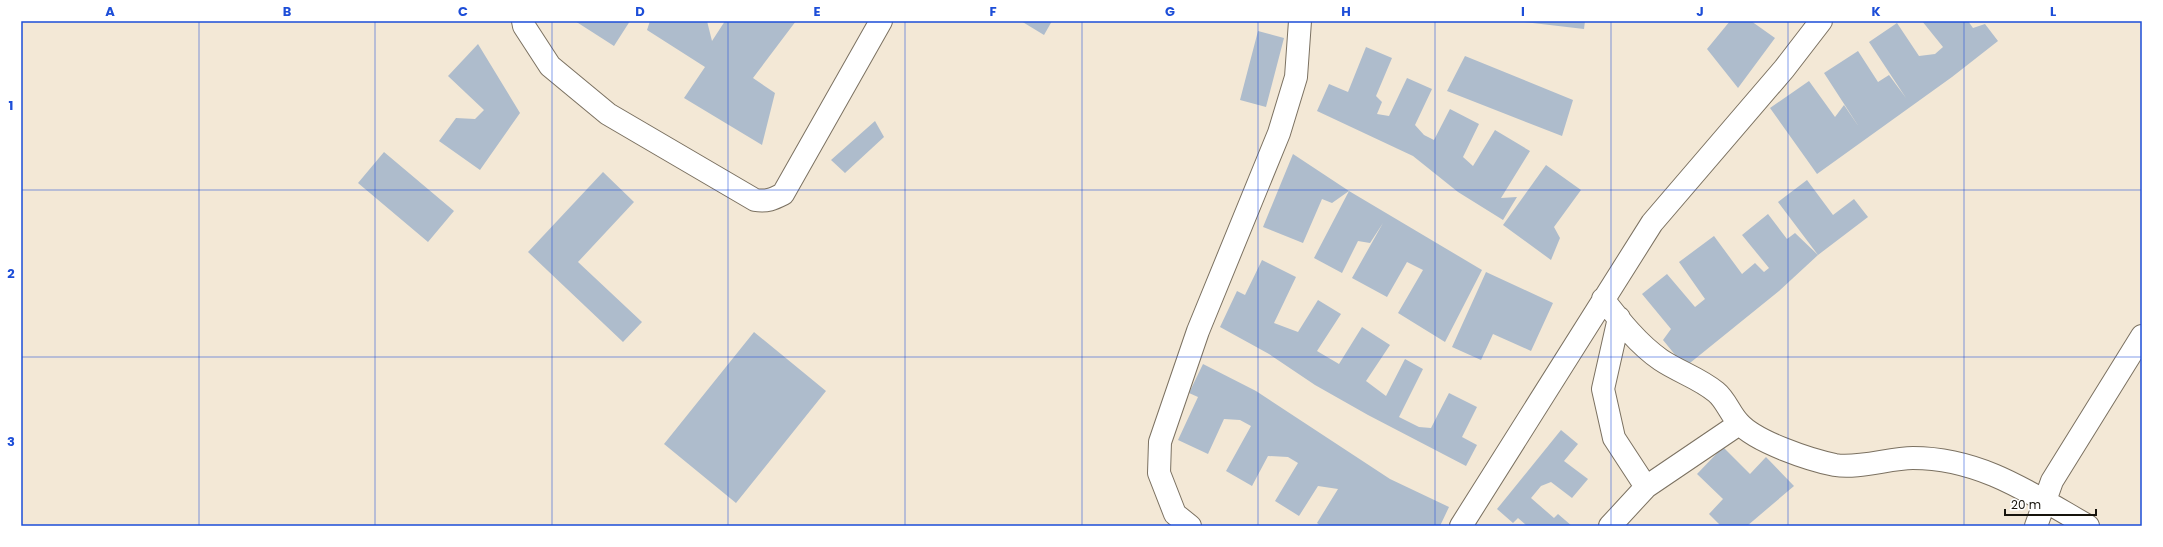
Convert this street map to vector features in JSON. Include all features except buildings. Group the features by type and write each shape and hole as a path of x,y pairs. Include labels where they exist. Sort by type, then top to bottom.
{"street":[{"path":"523,21 524,26 550,66 608,114 755,200 763,201 770,200 783,194 881,21"},
{"path":"1190,526 1175,514 1159,473 1160,442 1198,331 1279,133 1296,77 1300,21"},
{"path":"1461,526 1603,299 1652,224 1784,69 1821,21"},
{"path":"1603,299 1642,344 1662,360 1700,380 1718,393 1739,424 1762,440 1813,459 1837,465 1913,458 1945,462 1984,470 2016,484 2088,526"},
{"path":"1618,318 1603,388 1614,438 1646,487"},
{"path":"2036,526 2052,481 2142,336"},
{"path":"1610,526 1646,487 1739,424"}]}
